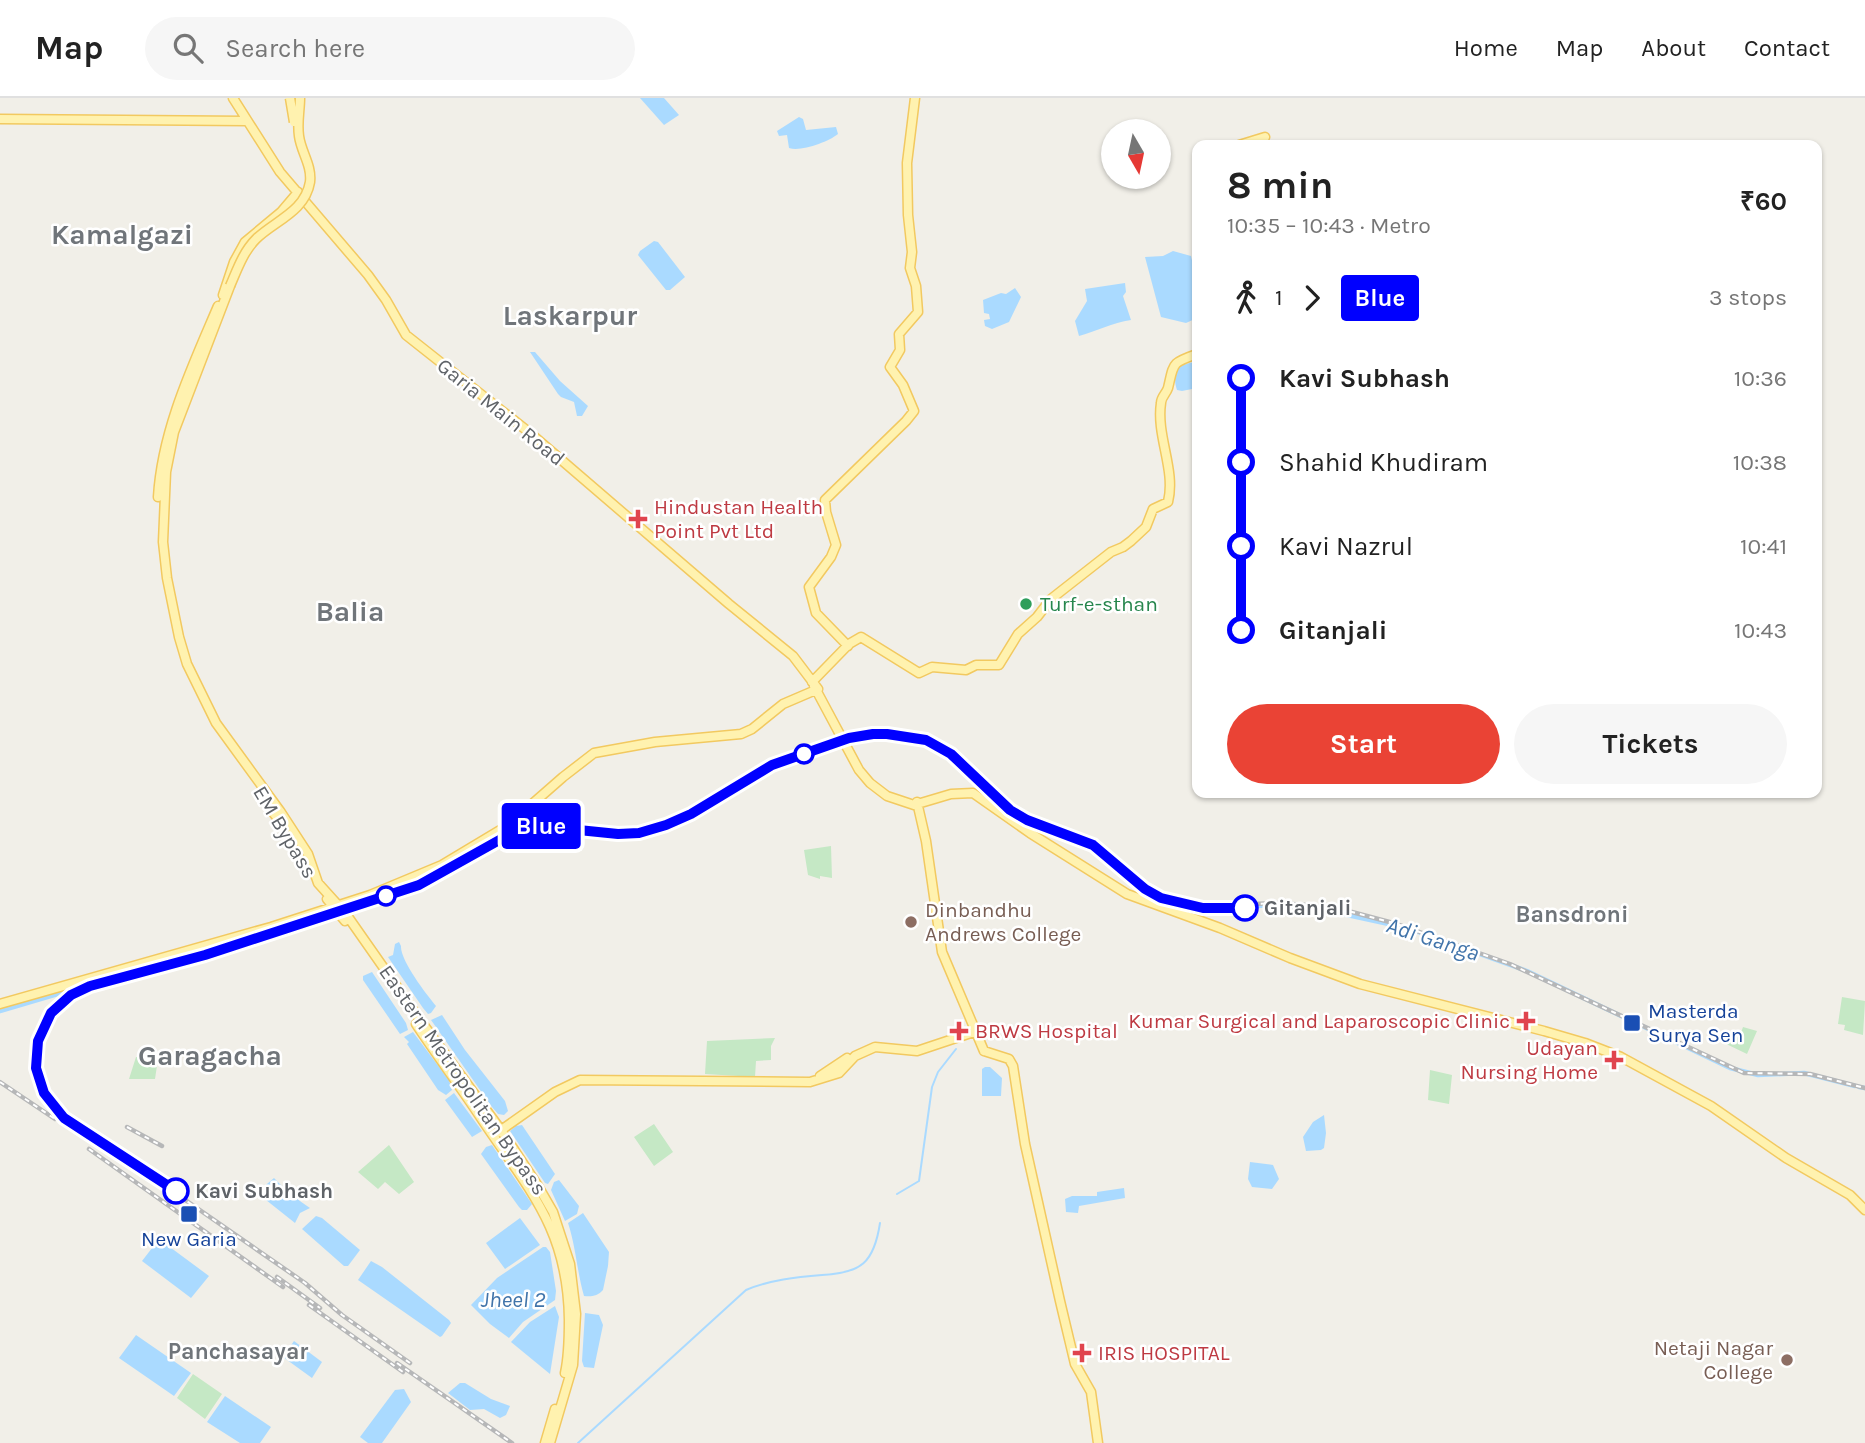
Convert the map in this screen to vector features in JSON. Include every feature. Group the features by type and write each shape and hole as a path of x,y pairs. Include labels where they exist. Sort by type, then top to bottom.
{"main road":[{"name":"Garia Main Road","path":"233,98 280,172 368,275 408,337 523,428 790,653 815,686 868,779 895,798 917,803"},
{"name":"Eastern Metropolitan Bypass","path":"290,98 296,141 307,174 305,187 293,206 259,232 245,248 219,309 218,323 174,432 161,504 167,578 174,620 187,664 216,723 308,854 314,876 545,1196 560,1231 572,1276 576,1305 571,1350"},
{"name":"Eastern Metropolitan Bypass","path":"227,289 254,241 287,217 307,191 310,173 298,133 300,98"},
{"path":"848,646 816,613 809,587 831,557 836,545 825,512 825,500 914,411 903,385 890,366 900,350 900,332 918,312 916,286 910,268 912,252 908,215 908,163 915,98"},
{"path":"0,119 247,121"},
{"path":"1255,140 1265,137"},
{"path":"227,289 234,262 245,242 281,212 298,192"},
{"path":"227,289 256,243 293,215 306,200"},
{"path":"0,1004 339,910 464,854 511,822 594,753 655,742 741,734 752,729 783,704 815,686 848,646 859,637 872,641 919,673 932,667 966,670 976,665 999,665 1018,634 1037,618 1057,594 1111,552 1131,541 1146,527 1153,509 1168,502 1169,477 1161,401 1167,391 1172,368 1180,360 1192,356"},
{"path":"1097,1443 1090,1417 1089,1394 1074,1364 1017,1116 1011,1065 984,1051 973,1031 942,952 926,841 917,803 951,794 973,793 1117,890 1243,936 1292,959 1360,984 1514,1022 1622,1057 1711,1106 1786,1158 1850,1195 1865,1210"},
{"path":"496,1131 570,1079 589,1075 810,1082 839,1073 855,1056 874,1047 917,1051 961,1038 973,1031"},
{"path":"545,1443 571,1350"},
{"path":"550,1443 573,1365 571,1350"}],"green space":[{"path":"831,846 832,878 820,876 820,879 808,875 804,850"},
{"path":"1842,997 1865,1001 1863,1035 1844,1030 1845,1025 1838,1024"},
{"path":"1743,1027 1757,1031 1747,1054 1718,1040 1722,1031 1739,1038"},
{"path":"775,1038 771,1046 771,1060 756,1061 755,1077 705,1074 707,1041"},
{"path":"136,1057 158,1059 155,1079 129,1079"},
{"path":"1430,1070 1452,1075 1449,1104 1428,1100"},
{"path":"654,1124 673,1152 654,1166 634,1137"},
{"path":"389,1145 414,1182 399,1194 385,1182 378,1189 358,1172"},
{"path":"193,1374 222,1394 205,1419 177,1398"}],"water":[{"path":"640,98 664,98 679,115 664,125"},
{"path":"799,117 803,119 806,130 836,127 838,134 814,146 789,148 787,135 779,136 777,131"},
{"path":"654,241 658,242 685,277 670,290 666,290 638,255"},
{"path":"1173,251 1191,256 1192,320 1186,323 1161,317 1145,257 1163,256"},
{"path":"1125,283 1126,292 1123,296 1131,320 1079,336 1075,321 1087,301 1085,289"},
{"path":"1015,288 1021,297 1009,322 992,329 985,326 984,320 990,319 989,314 984,313 983,300 1001,293 1006,294"},
{"path":"530,352 535,352 560,381 588,406 582,416 577,416 574,402 558,394"},
{"path":"1192,363 1192,389 1177,390 1176,373 1185,364"},
{"path":"399,942 409,968 436,1006 431,1013 428,1014 423,1008 388,957 393,955 395,944"},
{"path":"372,972 408,1030 400,1034 363,980 363,976"},
{"path":"442,1015 465,1050 505,1101 508,1111 504,1115 498,1114 492,1107 431,1020"},
{"path":"413,1032 449,1080 452,1090 446,1095 438,1090 407,1044 409,1042 404,1037"},
{"path":"990,1067 1002,1078 1001,1096 982,1096 982,1069"},
{"path":"454,1093 482,1131 472,1137 445,1100"},
{"path":"1324,1115 1324,1148 1306,1151 1303,1137 1313,1122"},
{"path":"522,1125 555,1174 548,1184 510,1131"},
{"path":"492,1145 532,1204 527,1210 519,1207 481,1154 486,1147"},
{"path":"1250,1162 1273,1165 1279,1179 1272,1189 1252,1187 1248,1179"},
{"path":"274,1178 310,1208 300,1213 295,1223 261,1196 261,1189"},
{"path":"559,1180 579,1206 577,1214 565,1221 551,1190 554,1182"},
{"path":"1124,1188 1125,1198 1079,1206 1078,1213 1066,1212 1065,1199 1072,1196 1097,1196 1097,1192"},
{"path":"583,1213 609,1252 603,1290 592,1296 584,1296 568,1223"},
{"path":"316,1216 360,1250 348,1266 344,1266 302,1229"},
{"path":"520,1218 540,1245 505,1269 486,1243"},
{"path":"159,1239 209,1276 191,1298 142,1261"},
{"name":"Jheel 2","path":"543,1247 550,1252 555,1300 523,1322 509,1338 471,1305 497,1278"},
{"path":"371,1261 449,1320 451,1323 442,1336 358,1280"},
{"path":"555,1306 559,1317 550,1374 511,1342 530,1322"},
{"path":"585,1313 599,1315 603,1325 594,1368 584,1367 582,1361"},
{"path":"136,1335 191,1373 174,1396 119,1358"},
{"path":"294,1341 322,1362 312,1378 283,1357"},
{"path":"460,1383 510,1406 506,1415 500,1418 484,1409 470,1410 448,1393"},
{"path":"404,1389 411,1402 382,1443 368,1443 360,1437 395,1390"},
{"path":"225,1396 271,1427 260,1443 240,1443 207,1422"}],"waterway":[{"name":"Adi Ganga","path":"372,898 423,880 523,828 552,824 620,831 640,830 686,815 761,769 803,751 855,735 898,734 928,740 947,749 1018,813 1087,840 1104,851 1131,877 1149,890 1162,895 1213,908 1278,905 1315,908 1407,928 1527,971 1730,1068 1758,1075 1804,1073 1855,1086"},
{"name":"Adi Ganga","path":"309,919 338,910"},
{"name":"Adi Ganga","path":"0,1011 244,939"},
{"path":"897,1194 919,1181 932,1087 938,1072 956,1049"},
{"name":"Adi Ganga","path":"1859,1087 1865,1088"},
{"path":"578,1443 746,1290 783,1280 835,1274 856,1268 869,1257 874,1248 880,1223"}],"railway":[{"path":"410,1363 342,1315 305,1283 142,1170 58,1116 42,1094 34,1068 36,1041 47,1016 65,997 84,986 205,952 418,882 501,836 521,828 539,823 618,831 639,830 665,823 771,763 848,736 873,731 901,732 927,738 953,751 1012,808 1028,818 1094,843 1132,876 1162,895 1203,906 1277,903 1307,905 1352,912 1397,924 1510,964 1744,1073 1810,1074 1865,1088"},
{"path":"0,1082 55,1119"},
{"path":"127,1127 162,1146"},
{"path":"89,1149 283,1287"},
{"path":"277,1277 320,1308"},
{"path":"309,1305 403,1372"},
{"path":"397,1363 512,1443"}],"metro line":[{"name":"Blue","path":"176,1191 64,1118 44,1093 36,1068 38,1041 51,1013 71,995 90,986 205,955 419,885 522,830 539,826 618,834 639,833 666,825 691,814 772,765 849,738 873,734 901,734 926,740 951,754 1010,810 1050,830 1093,845 1145,889 1161,898 1203,908 1245,908"}],"place":[{"name":"Hindustan Health Point Pvt Ltd","path":"638,519"},
{"name":"Turf-e-sthan","path":"1026,604"},
{"name":"Gitanjali","path":"1245,908"},
{"name":"Dinbandhu Andrews College","path":"911,922"},
{"name":"Kumar Surgical and Laparoscopic Clinic","path":"1526,1021"},
{"name":"Masterda Surya Sen","path":"1632,1023"},
{"name":"BRWS Hospital","path":"959,1031"},
{"name":"Udayan Nursing Home","path":"1614,1060"},
{"name":"Kavi Subhash","path":"176,1191"},
{"name":"New Garia","path":"189,1214"},
{"name":"IRIS HOSPITAL","path":"1082,1353"},
{"name":"Netaji Nagar College","path":"1787,1360"}],"district":[{"name":"Kamalgazi","path":"122,234"},
{"name":"Laskarpur","path":"570,315"},
{"name":"Balia","path":"350,611"},
{"name":"Bansdroni","path":"1572,914"},
{"name":"Garagacha","path":"210,1055"},
{"name":"Panchasayar","path":"238,1351"}]}
